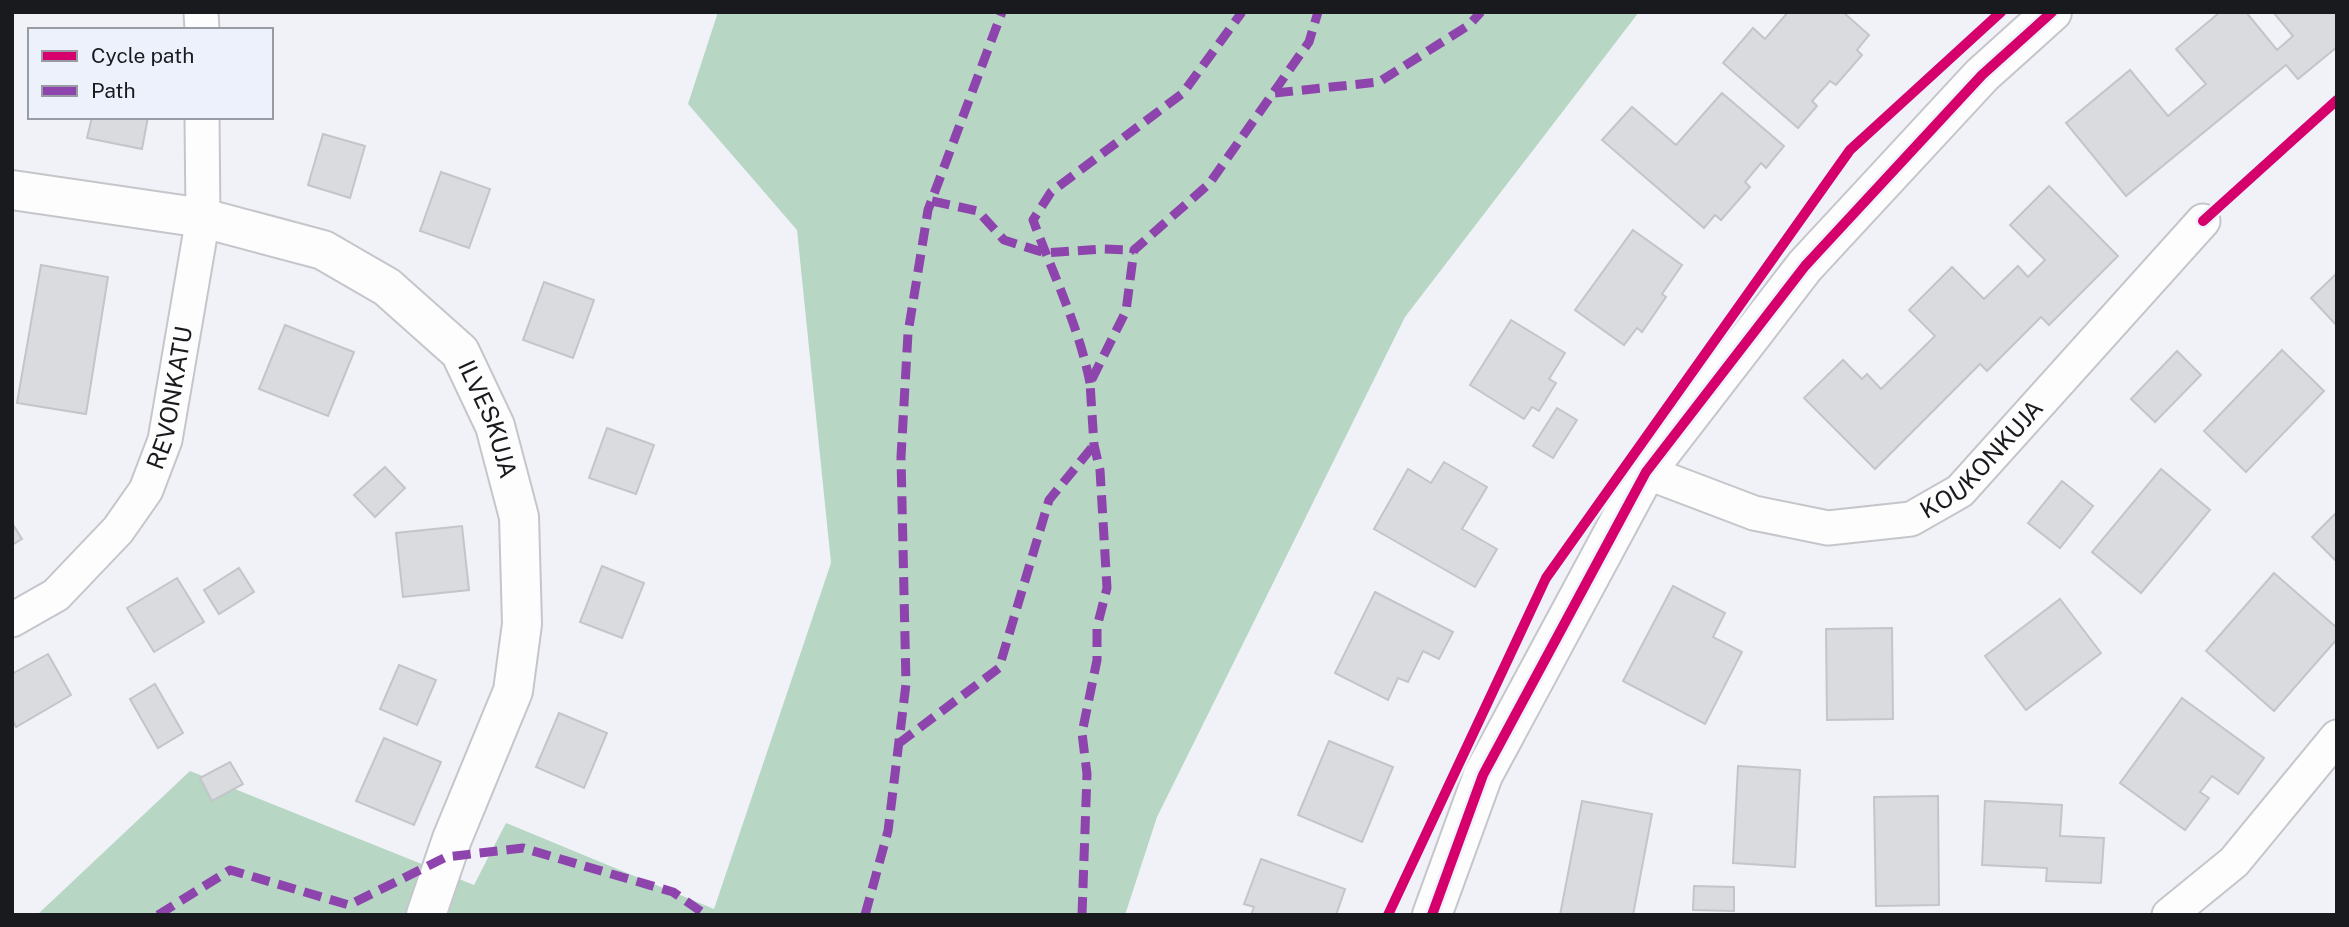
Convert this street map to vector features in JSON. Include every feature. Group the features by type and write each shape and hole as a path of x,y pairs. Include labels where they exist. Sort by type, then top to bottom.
{"street":[{"path":"1432,915 1483,775 1646,472 1805,266 1982,75 2052,12"},
{"name":"REVONKATU","path":"12,621 56,595 118,530 146,490 165,440 203,218 202,119"},
{"name":"ILVESKUJA","path":"12,190 203,218 323,250 387,287 460,352 495,426 519,516 522,624 513,691 452,839 426,915"},
{"name":"KOUKONKUJA","path":"1646,472 1754,513 1828,528 1911,519 1960,491 2203,221"},
{"path":"2169,915 2234,862 2337,737"}],"green space":[{"path":"718,12 1639,12 1405,317 1157,817 1125,915 37,915 190,771 474,885 506,823 714,909 831,563 797,230 688,104"}],"building":[{"path":"1788,12 1843,12 1869,35 1857,50 1862,55 1836,85 1830,81 1812,101 1817,106 1798,128 1723,63 1753,28 1765,39"},
{"path":"2220,12 2246,12 2277,50 2293,36 2273,12 2337,12 2337,47 2298,79 2286,65 2126,196 2066,123 2130,70 2168,116 2206,84 2176,49"},
{"path":"1722,93 1784,146 1766,168 1761,163 1745,182 1750,187 1721,220 1715,215 1704,228 1602,140 1632,107 1676,145"},
{"path":"92,119 148,119 142,149 87,138"},
{"path":"323,134 365,146 350,198 308,185"},
{"path":"441,172 490,189 469,248 420,231"},
{"path":"2049,186 2118,256 2049,325 2041,317 1987,371 1980,364 1875,469 1804,398 1843,360 1862,379 1867,374 1881,389 1935,336 1909,310 1952,267 1984,299 2018,266 2028,277 2045,260 2010,225"},
{"path":"1633,230 1682,265 1662,294 1666,297 1642,332 1637,328 1624,345 1575,310"},
{"path":"41,265 108,277 86,414 17,403"},
{"path":"2337,273 2337,326 2311,298"},
{"path":"544,282 594,300 573,358 523,340"},
{"path":"1511,320 1565,353 1549,379 1556,383 1539,411 1532,407 1524,419 1470,385"},
{"path":"285,325 354,352 328,416 259,389"},
{"path":"2282,350 2324,391 2246,472 2204,431"},
{"path":"2177,351 2201,375 2155,422 2131,399"},
{"path":"1557,408 1577,420 1553,458 1533,446"},
{"path":"607,428 654,445 636,494 589,478"},
{"path":"1444,462 1487,487 1462,529 1497,549 1475,587 1374,529 1408,469 1431,483"},
{"path":"385,467 405,488 375,517 354,495"},
{"path":"2161,469 2210,510 2141,593 2092,552"},
{"path":"2062,481 2093,506 2060,548 2028,523"},
{"path":"2337,512 2337,562 2312,537"},
{"path":"12,523 22,539 12,545"},
{"path":"462,526 469,590 403,597 396,533"},
{"path":"602,566 644,583 622,638 580,622"},
{"path":"239,568 254,592 219,614 204,590"},
{"path":"2274,573 2337,628 2337,639 2274,711 2206,651"},
{"path":"177,578 204,622 154,652 127,608"},
{"path":"1673,586 1725,613 1713,637 1742,652 1705,724 1623,681"},
{"path":"1375,592 1453,632 1439,659 1423,651 1408,682 1398,678 1388,700 1335,673"},
{"path":"2060,599 2101,653 2026,710 1985,656"},
{"path":"1892,628 1893,719 1827,720 1826,629"},
{"path":"48,654 71,695 16,727 12,719 12,674"},
{"path":"399,665 436,680 417,725 380,709"},
{"path":"155,684 183,733 158,748 130,699"},
{"path":"2182,698 2264,758 2238,794 2212,776 2200,792 2209,798 2185,830 2120,783"},
{"path":"559,713 607,733 584,788 536,767"},
{"path":"384,738 441,762 414,825 356,801"},
{"path":"1329,741 1393,767 1362,842 1298,815"},
{"path":"230,762 243,784 212,801 200,778"},
{"path":"1738,766 1800,770 1795,867 1733,863"},
{"path":"1938,796 1939,905 1876,906 1874,797"},
{"path":"1582,801 1652,814 1633,915 1560,915"},
{"path":"1985,801 2062,805 2060,836 2104,838 2101,883 2046,881 2047,868 1982,865"},
{"path":"1261,859 1345,889 1336,915 1251,915 1254,907 1244,904"},
{"path":"1694,886 1734,887 1734,911 1693,910"}],"marked path":[{"path":"865,915 888,831 906,684 901,457 908,333 928,210 1002,12"},
{"path":"1090,383 1072,321 1033,220 1051,192 1183,93 1242,12"},
{"path":"1082,915 1087,774 1082,733 1097,660 1097,627 1107,588 1100,470 1094,445 1090,383 1126,311 1134,250 1209,184 1309,42 1318,12"},
{"path":"1275,93 1379,82 1469,25 1481,12"},
{"path":"932,201 978,211 1004,240 1045,253 1134,250"},
{"path":"898,744 999,668 1049,500 1094,445"},
{"path":"158,915 230,870 349,905 446,857 523,848 673,892 706,915"}],"cycle path":[{"path":"1388,915 1546,578 1850,150 2001,12"},
{"path":"1432,915 1483,775 1646,472 1805,266 1982,75 2052,12"},
{"path":"2203,221 2337,100"}]}
